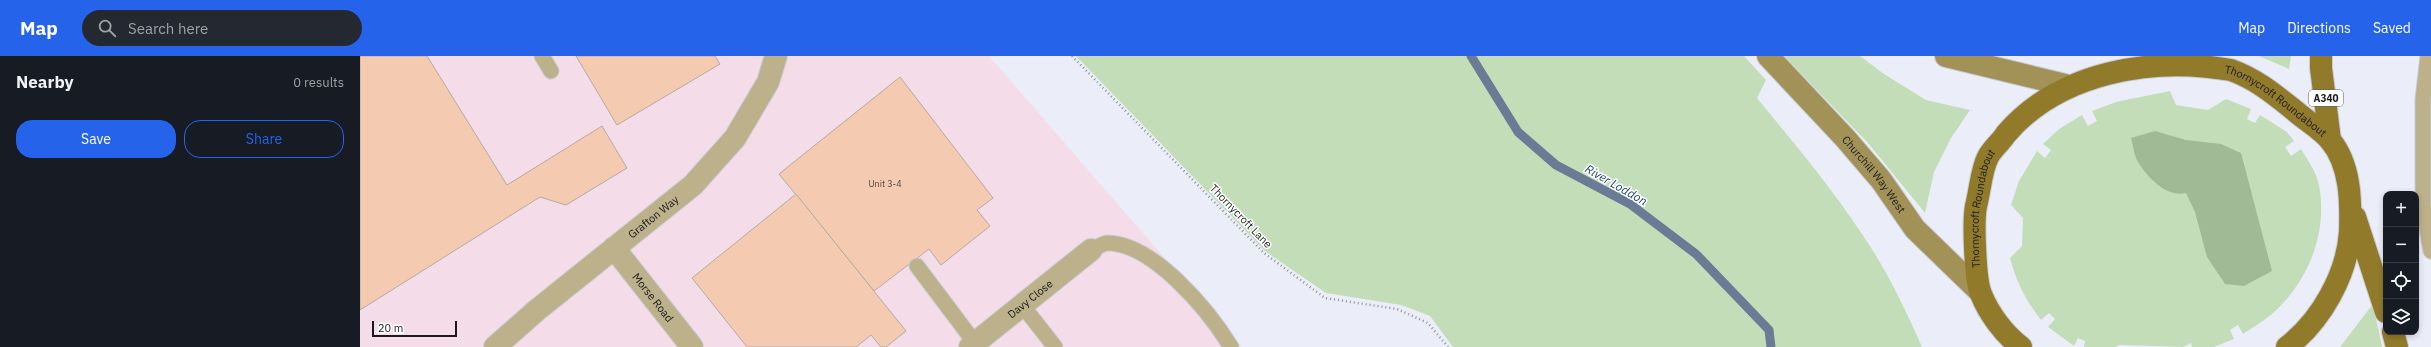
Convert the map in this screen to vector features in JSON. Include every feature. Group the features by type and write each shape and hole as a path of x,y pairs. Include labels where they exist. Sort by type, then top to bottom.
{"main road":[{"name":"Churchill Way West","path":"1768,56 1856,150 1881,180 1915,229 1980,292"},
{"path":"1946,56 2065,85"},
{"name":"A340","path":"2321,56 2321,68 2330,140"},
{"name":"Thornycroft Roundabout","path":"2019,346 2002,329 1980,292 1973,220 1987,158 2031,108 2065,85 2107,63 2164,60 2192,62 2230,70 2265,86 2330,140 2341,160 2348,180 2351,207 2348,251 2331,293 2317,318 2287,347"},
{"path":"2351,207 2383,303"},
{"path":"2393,335 2398,347"}],"street":[{"name":"Grafton Way","path":"494,347 693,185 735,138 768,82 776,56"},
{"name":"Morse Road","path":"614,248 692,347"},
{"name":"Davy Close","path":"973,345 1091,250"}],"lane":[{"path":"542,56 551,71"},
{"path":"2428,56 2423,99 2423,206 2431,251"},
{"path":"1091,250 1106,243 1124,246 1142,254 1155,263 1182,287 1204,311 1231,347"},
{"path":"917,266 973,345"},
{"path":"1022,305 1056,347"}],"path":[{"name":"Thornycroft Lane","path":"1072,56 1264,253 1325,298 1397,309 1428,323 1448,347"}],"shaded area":[{"path":"360,56 989,56 1242,347 360,347"}],"green space":[{"path":"1076,56 1744,56 1766,80 1757,98 1824,181 1862,234 1895,289 1922,347 1453,347 1430,316 1401,305 1326,293 1265,251"},
{"path":"1784,56 1860,56 1884,74 1926,100 1970,110 1951,138 1934,172 1925,213 1868,143"},
{"path":"2259,56 2291,56 2289,69"},
{"path":"2170,91 2176,105 2208,110 2226,99 2251,109 2247,119 2255,123 2260,115 2287,132 2294,141 2285,147 2291,156 2301,149 2318,180 2321,203 2321,220 2313,255 2297,286 2273,313 2243,334 2238,325 2230,330 2234,339 2214,347 2192,347 2191,343 2183,347 2119,345 2116,347 2084,347 2085,341 2078,338 2074,346 2048,327 2055,319 2049,313 2041,320 2018,283 2012,266 2010,258 2022,246 2023,218 2011,205 2019,181 2037,151 2045,158 2051,150 2043,144 2059,129 2082,115 2088,126 2097,121 2092,111 2116,102"},
{"path":"2155,131 2186,140 2221,144 2241,153 2272,271 2244,286 2225,284 2207,257 2195,212 2186,193 2172,193 2165,190 2147,174 2137,159 2131,138"},
{"path":"2373,304 2382,347 2340,347"}],"building":[{"path":"360,56 427,56 507,185 602,126 627,168 566,205 540,197 360,310"},
{"path":"576,56 715,56 720,64 617,125"},
{"path":"900,77 993,198 977,210 990,226 941,265 929,249 874,291 779,174"},
{"path":"796,194 906,331 886,347 881,347 871,335 856,347 747,347 692,278"}],"waterway":[{"name":"River Loddon","path":"1471,56 1518,132 1556,165 1630,204 1696,254 1769,330 1771,347"}]}
